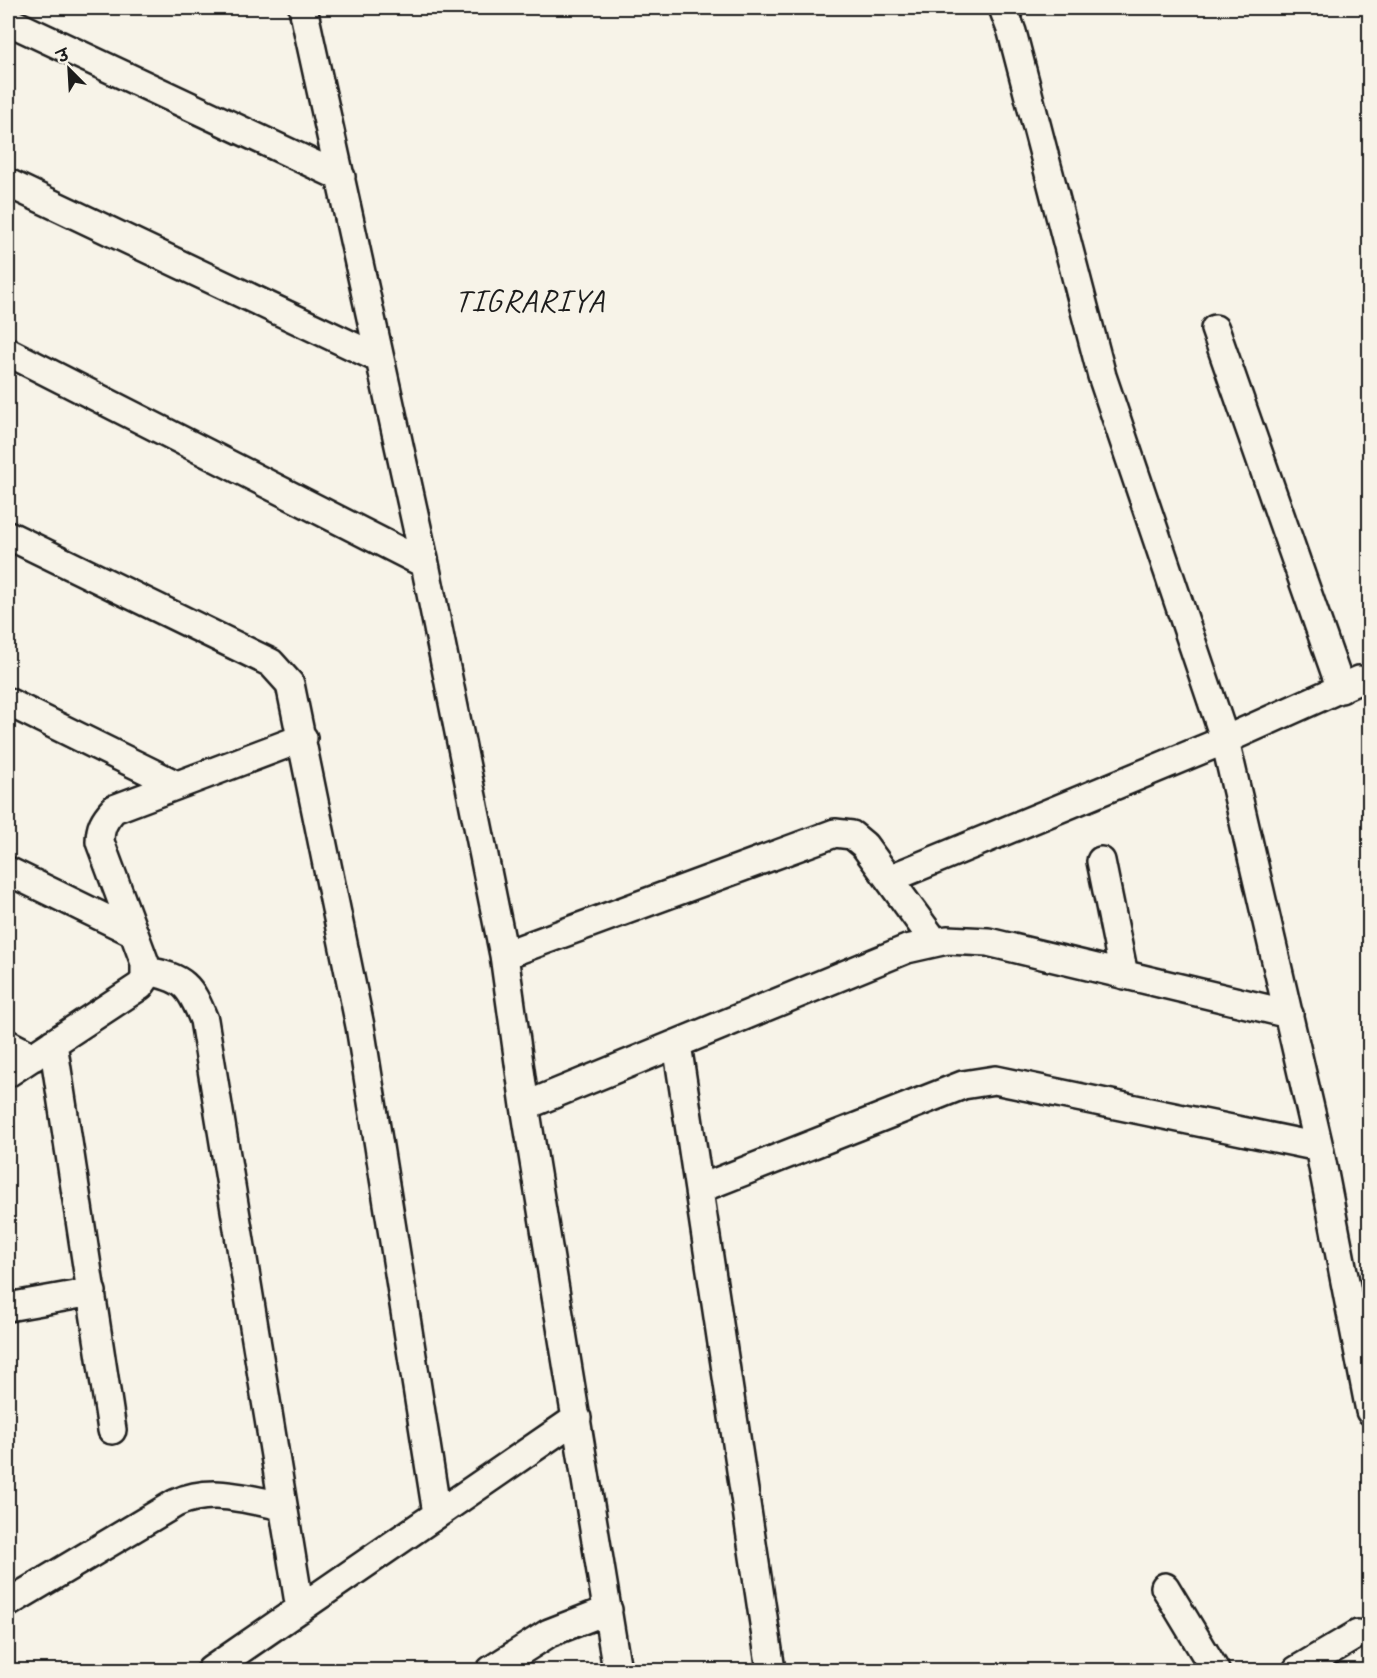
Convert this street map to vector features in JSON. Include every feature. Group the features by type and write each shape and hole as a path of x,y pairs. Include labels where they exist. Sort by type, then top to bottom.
{"street":[{"path":"303,8 425,564 504,955 525,1106 617,1671"},
{"path":"1003,8 1012,32 1102,376 1225,740 1319,1146 1370,1411"},
{"path":"8,21 340,177"},
{"path":"8,183 380,359"},
{"path":"1215,330 1341,688"},
{"path":"8,352 425,564"},
{"path":"8,535 271,663 290,684 303,738 360,1026 437,1514"},
{"path":"889,879 1225,740 1359,680 1370,682"},
{"path":"8,702 177,785"},
{"path":"8,1074 140,986 147,971 100,842 104,820 114,809 303,738"},
{"path":"504,955 836,832 852,835 864,845 934,941"},
{"path":"1101,861 1124,975"},
{"path":"8,871 133,932"},
{"path":"525,1106 908,949 934,941 988,942 1289,1014"},
{"path":"147,971 172,976 185,984 195,997 204,1020 300,1609"},
{"path":"8,1044 43,1050"},
{"path":"677,1044 771,1671"},
{"path":"43,1050 92,1292 112,1430"},
{"path":"699,1188 963,1085 995,1080 1319,1146"},
{"path":"8,1307 92,1292"},
{"path":"211,1671 577,1418"},
{"path":"8,1603 194,1494 211,1493 283,1506"},
{"path":"1165,1587 1215,1671"},
{"path":"491,1671 549,1633 608,1610"},
{"path":"1297,1671 1358,1634"}],"district":[{"name":"TIGRARIYA","path":"530,300"}]}
